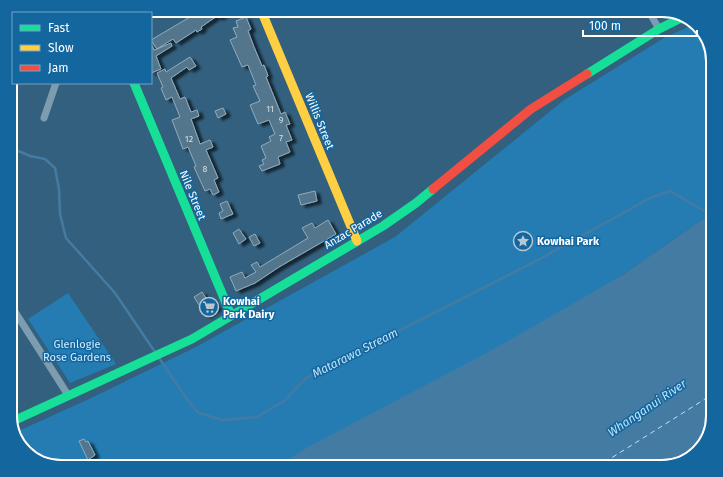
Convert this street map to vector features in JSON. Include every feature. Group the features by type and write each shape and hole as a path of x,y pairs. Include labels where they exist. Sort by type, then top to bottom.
{"main road":[{"name":"Willis Street","path":"264,17 357,241"},
{"name":"Anzac Parade","path":"17,419 192,339 383,226 416,203 531,109 660,29 677,20"},
{"name":"Nile Street","path":"134,84 231,315"}],"street":[{"path":"652,17 660,29"},
{"path":"44,118 56,84"},
{"path":"17,315 68,395"}],"green space":[{"name":"Kowhai Park","path":"689,27 699,37 706,56 706,217 624,274 312,460 61,460 47,458 37,453 26,443 20,430 89,399 196,347 395,237 564,100 664,38"},
{"name":"Glenlogie Rose Gardens","path":"68,293 116,364 70,383 28,319"}],"water":[{"name":"Whanganui River","path":"706,217 706,421 704,430 699,440 691,449 679,457 667,460 287,460 308,447 494,349 624,274"}],"building":[{"path":"190,17 216,17 201,27 202,29 197,32 196,30 176,43 173,39 157,49 152,42 152,39"},
{"path":"246,17 251,29 248,31 262,66 264,65 268,76 266,77 281,114 285,112 290,124 286,125 292,140 286,142 290,152 278,157 280,164 262,171 259,166 264,164 262,160 266,158 261,146 271,141 269,137 275,134 269,120 258,124 250,105 260,101 253,86 256,85 248,65 242,67 230,40 237,37 233,28 238,27 236,21"},
{"path":"171,43 172,46 156,56 161,69 152,73 152,46 154,50"},
{"path":"190,57 196,66 189,70 187,67 171,78 180,99 185,97 191,112 197,110 199,116 191,119 200,144 210,140 213,147 206,150 218,178 214,180 219,192 213,195 210,189 205,191 194,167 196,166 188,147 183,149 172,120 180,117 172,97 166,100 161,88 163,87 157,73 165,69 166,72"},
{"path":"223,108 226,114 218,118 215,111"},
{"path":"315,191 317,201 301,205 298,195"},
{"path":"227,201 233,214 221,219 219,213 223,211 220,204"},
{"path":"328,220 336,234 279,267 255,283 236,291 230,277 242,272 245,278 256,272 251,265 257,262 260,267 308,238 302,228 312,223 315,228"},
{"path":"239,229 246,239 239,244 233,233"},
{"path":"255,234 260,243 254,246 249,237"},
{"path":"202,292 208,301 211,299 217,308 206,316 194,297"},
{"path":"84,439 86,442 88,441 95,455 88,460 79,441"}],"waterway":[{"name":"Matarawa Stream","path":"17,150 30,156 45,159 55,168 59,189 60,214 66,238 115,293 155,352"},
{"name":"Matarawa Stream","path":"159,358 189,402 199,413 222,420 257,417 284,401 306,378 538,260 652,197 670,191 706,212"}],"ferry route":[{"path":"608,460 706,398"}],"traffic: fast":[{"path":"587,74 659,29 677,20"},
{"path":"134,84 231,315"},
{"path":"17,419 192,339 383,226 433,189"}],"traffic: slow":[{"path":"264,17 357,241"}],"traffic: jam":[{"path":"433,189 531,109 587,74"}],"place":[{"name":"Kowhai Park","path":"523,241"},
{"name":"Kowhai Park Dairy","path":"209,307"}]}
